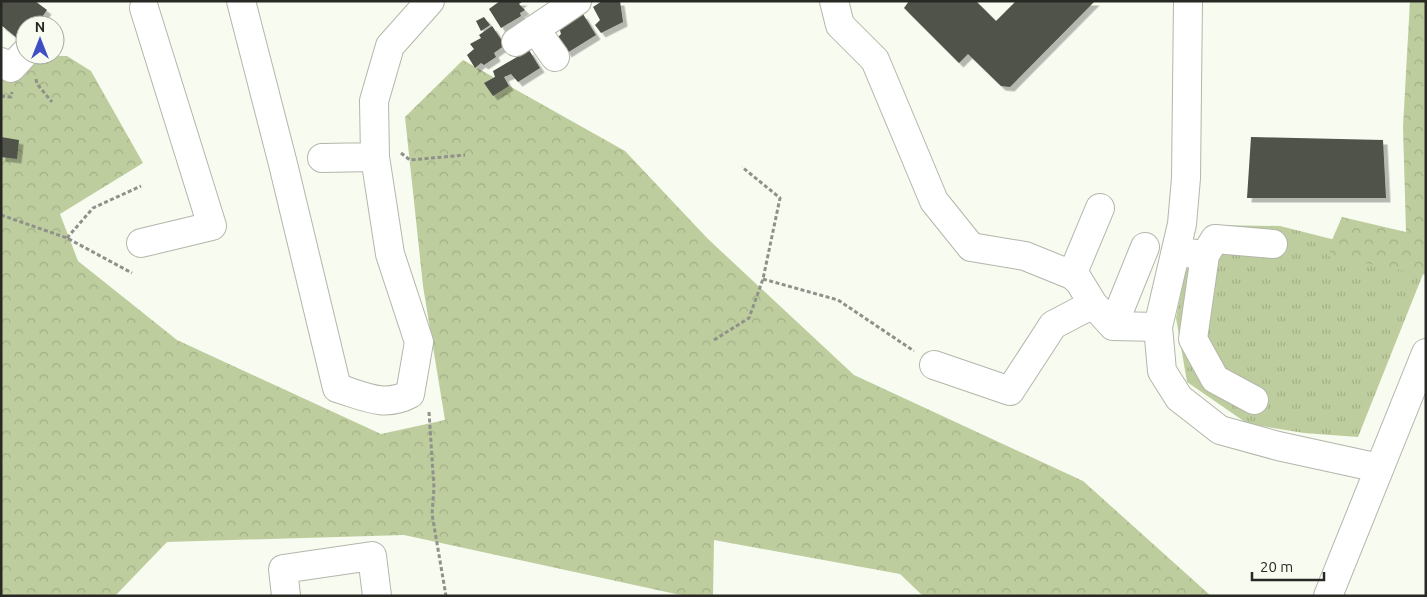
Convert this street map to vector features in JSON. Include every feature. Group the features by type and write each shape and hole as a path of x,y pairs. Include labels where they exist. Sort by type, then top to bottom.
{"street":[{"path":"241,1 283,164 337,388 385,402 399,400 410,394 419,342 390,254 375,156 374,101 390,46 430,1"},
{"path":"555,57 526,36 577,1"},
{"path":"834,1 840,25 875,60 934,201 971,248 1025,256 1072,275 1079,281 1093,304 1113,326 1158,327"},
{"path":"1188,1 1186,178 1182,224 1158,327 1162,371 1179,398 1198,415 1220,430 1278,446 1379,468"},
{"path":"141,243 212,226 145,3"},
{"path":"1,62 11,68 25,65"},
{"path":"322,158 375,156"},
{"path":"1072,275 1100,208"},
{"path":"1254,400 1215,379 1193,339 1205,255 1215,239 1273,244"},
{"path":"1113,326 1145,247"},
{"path":"1175,251 1205,255"},
{"path":"934,365 1010,391 1053,325 1093,304"},
{"path":"1328,596 1426,353"},
{"path":"286,596 282,569 372,556 377,596"}],"path":[{"path":"30,65 38,84 52,102"},
{"path":"375,156 392,146 410,160 465,155"},
{"path":"714,340 749,318 762,279 780,198 742,166"},
{"path":"67,238 93,208 141,186"},
{"path":"1,215 67,238 132,273"},
{"path":"762,279 838,300 934,365"},
{"path":"410,394 429,391 434,488 432,514 446,596"}],"green space":[{"path":"1410,1 1426,1 1426,275 1329,256 1332,240 1342,217 1406,232 1403,127"},
{"path":"1,50 15,53 15,65 65,65 65,56 67,56 91,71 143,163 60,214 78,261 177,340 381,434 445,420 423,286 405,117 463,60 625,151 708,239 854,375 1083,481 1211,596 923,596 900,574 714,540 713,596 685,596 404,535 167,542 115,596 1,596"},
{"path":"1213,225 1280,226 1375,250 1425,269 1358,437 1304,433 1248,424 1187,382 1176,318 1185,273"}],"building":[{"path":"1,1 35,1 47,10 43,15 15,15 15,36 1,25"},
{"path":"500,1 523,1 519,4 525,10 520,13 521,16 501,28 489,9"},
{"path":"602,1 620,1 623,22 601,33 595,25 600,20 593,7"},
{"path":"909,1 976,1 996,21 1016,1 1095,1 1010,87 1001,86 968,54 959,63 904,8"},
{"path":"583,14 596,35 567,53 558,37 561,34 559,27"},
{"path":"484,17 490,25 481,31 476,21"},
{"path":"492,26 505,45 494,53 496,57 484,65 481,63 475,68 467,55 474,49 470,44 481,38 479,35"},
{"path":"529,50 540,68 518,82 511,74 504,77 509,86 493,96 484,83 495,77 493,71"},
{"path":"1,137 19,140 17,159 1,157"},
{"path":"1251,137 1383,140 1386,198 1247,198"}]}
